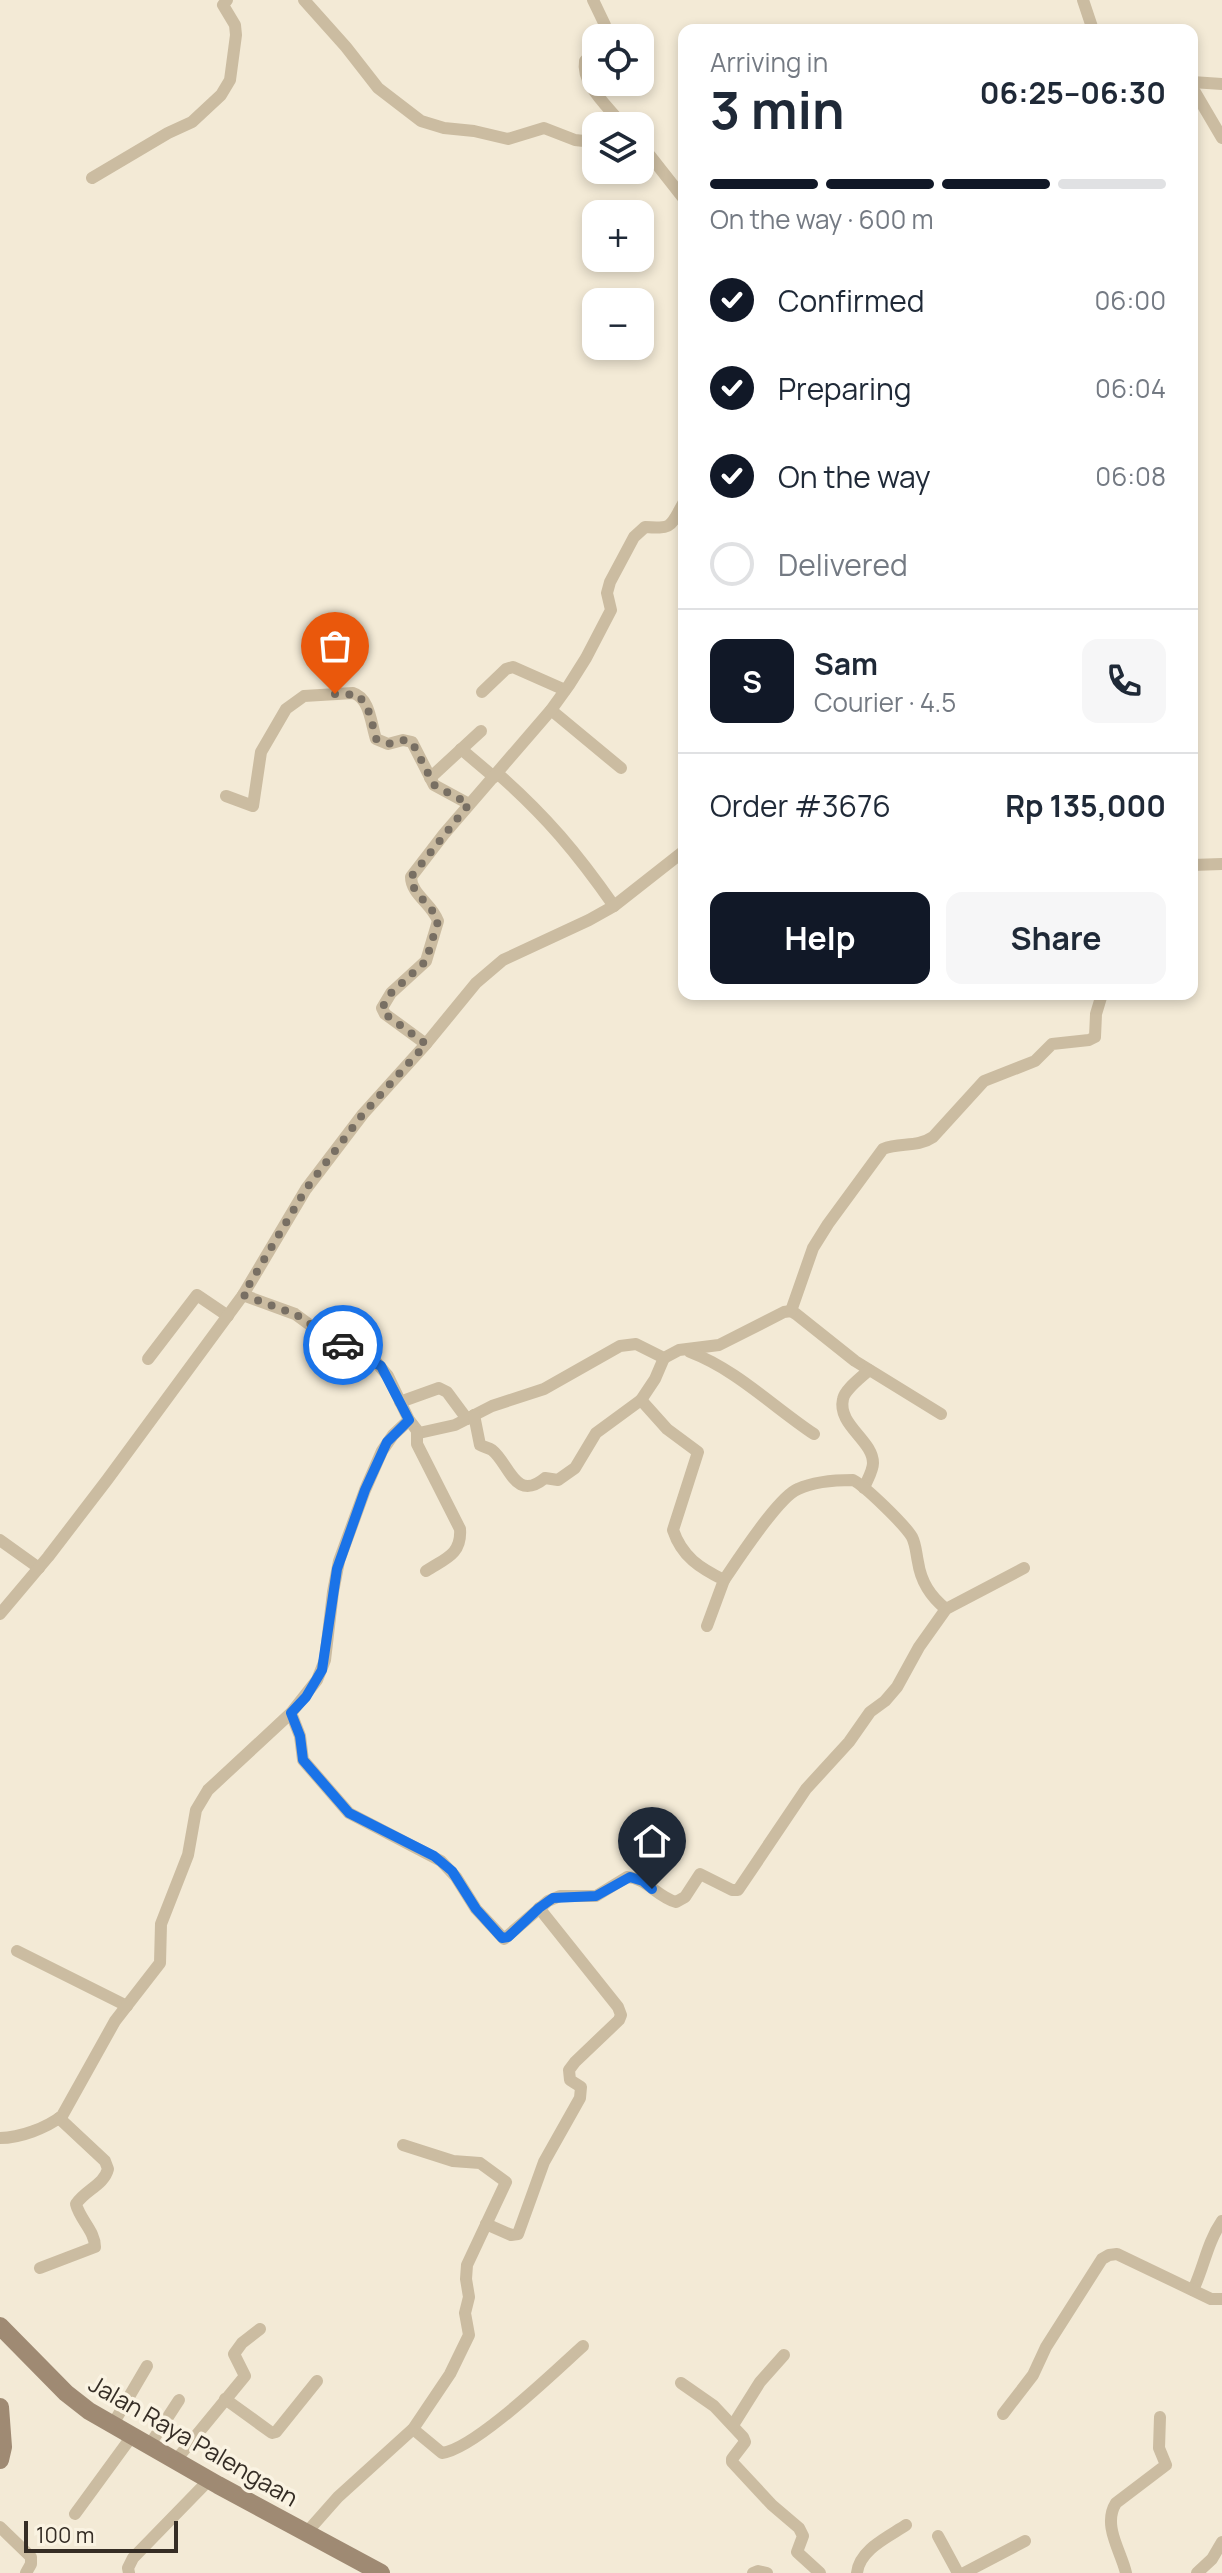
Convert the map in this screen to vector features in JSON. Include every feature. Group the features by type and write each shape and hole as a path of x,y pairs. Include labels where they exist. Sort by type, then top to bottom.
{"street":[{"path":"92,178 192,122 221,95 230,80 236,35 235,25 223,5 227,0"},
{"path":"304,0 378,88 421,121 508,139 544,128 582,141"},
{"path":"593,0 605,24"},
{"path":"1083,0 1091,24"},
{"path":"1198,85 1222,84"},
{"path":"599,96 611,112"},
{"path":"1198,96 1222,138"},
{"path":"654,161 678,191"},
{"path":"426,1044 385,1014 382,1008 391,993 426,961 438,921 436,914 413,888 411,877 469,804 551,710 586,658 611,610 607,589 634,537 645,527 663,529 669,526 678,512"},
{"path":"482,692 506,669 513,667 565,690"},
{"path":"226,796 253,806 264,744 286,709 296,700 308,696 353,693 359,695 370,714 376,739 388,744 403,740 412,742 438,788 469,804"},
{"path":"551,710 621,768"},
{"path":"430,778 481,731"},
{"path":"461,749 530,801 568,842 614,906"},
{"path":"0,1614 107,1480 228,1316 306,1189 363,1114 476,983 494,966 614,906 678,856"},
{"path":"1198,865 1222,864"},
{"path":"791,1311 813,1248 883,1149 892,1145 924,1144 984,1081 1035,1061 1052,1044 1095,1037 1100,1000"},
{"path":"148,1359 197,1295 228,1316"},
{"path":"243,1295 295,1314 325,1336 376,1362 388,1376 417,1432 417,1444 460,1529 461,1540 457,1550 426,1571"},
{"path":"400,1402 439,1388 447,1392 470,1417 480,1445 493,1451 515,1480 531,1485 545,1478 558,1480 572,1471 596,1433 641,1400 664,1358 674,1351 719,1345 768,1319 791,1311"},
{"path":"791,1311 869,1370 941,1414"},
{"path":"417,1432 425,1433 544,1389 620,1346 636,1344 664,1358"},
{"path":"683,1349 726,1368 779,1411 814,1434"},
{"path":"864,1488 873,1461 849,1425 842,1400 869,1370"},
{"path":"641,1400 667,1429 698,1452 673,1530 678,1544 691,1561 724,1580"},
{"path":"0,2138 14,2137 59,2118 115,2021 160,1963 161,1924 188,1855 200,1801 306,1697 322,1670 337,1569 365,1490 387,1442 409,1420"},
{"path":"707,1626 724,1580 761,1527 793,1491 848,1480 864,1488 909,1533 927,1590 946,1609"},
{"path":"0,1540 39,1568"},
{"path":"291,1713 300,1736 303,1760 349,1813 441,1861 456,1877 476,1909 502,1938 508,1937 548,1901 560,1896 589,1897 601,1894 627,1877 643,1881 676,1902 685,1897 700,1874 738,1890 806,1789 849,1742 868,1714 897,1687 919,1647 946,1609 1024,1568"},
{"path":"643,1881 660,1848"},
{"path":"486,2224 511,2235 518,2234 544,2162 580,2098 581,2087 570,2080 569,2070 621,2015 618,2007 539,1908"},
{"path":"17,1951 127,2006"},
{"path":"40,2268 95,2247 94,2238 76,2204 106,2177 108,2169 105,2161 59,2118"},
{"path":"307,2532 338,2497 413,2429 450,2374 468,2340 470,2331 465,2315 469,2297 467,2265 505,2181 480,2163 453,2161 403,2145"},
{"path":"1193,2290 1204,2267 1209,2242 1222,2221"},
{"path":"1003,2414 1033,2375 1046,2347 1093,2272 1109,2255 1117,2254 1211,2299 1222,2299"},
{"path":"176,2460 245,2375 234,2354 246,2339 260,2329"},
{"name":"Jalan Raya Palengaan","path":"2,2335 89,2411 381,2573"},
{"path":"413,2429 442,2453 457,2449 493,2424 583,2346"},
{"path":"733,2425 760,2382 784,2355"},
{"path":"113,2424 147,2366"},
{"path":"225,2399 272,2433 317,2381"},
{"path":"681,2383 714,2406 733,2425 745,2442 732,2462 772,2505 802,2531 803,2538 797,2552 820,2573"},
{"path":"149,2446 179,2400"},
{"path":"0,2407 3,2447 0,2460"},
{"path":"1126,2573 1114,2541 1111,2511 1116,2503 1166,2465 1159,2448 1160,2417"},
{"path":"75,2514 132,2436"},
{"path":"129,2573 133,2558 209,2480"},
{"path":"857,2573 860,2560 872,2548 906,2525"},
{"path":"0,2527 31,2557 26,2573"},
{"path":"938,2536 961,2573 1025,2541"},
{"path":"1197,2573 1212,2559 1222,2542"},
{"path":"753,2573 767,2573"}],"way so far":[{"path":"335,694 359,695 370,714 376,739 388,744 403,740 412,742 432,783 469,804 411,877 413,888 436,914 438,921 428,958 391,993 382,1008 385,1014 426,1044 363,1114 306,1189 243,1295 295,1314 343,1345"}],"route":[{"path":"343,1345 381,1366 409,1420 387,1442 365,1490 337,1569 322,1670 306,1697 291,1713 300,1736 303,1760 349,1813 446,1865 476,1909 504,1939 553,1898 596,1896 630,1877 643,1881 652,1889"}]}
